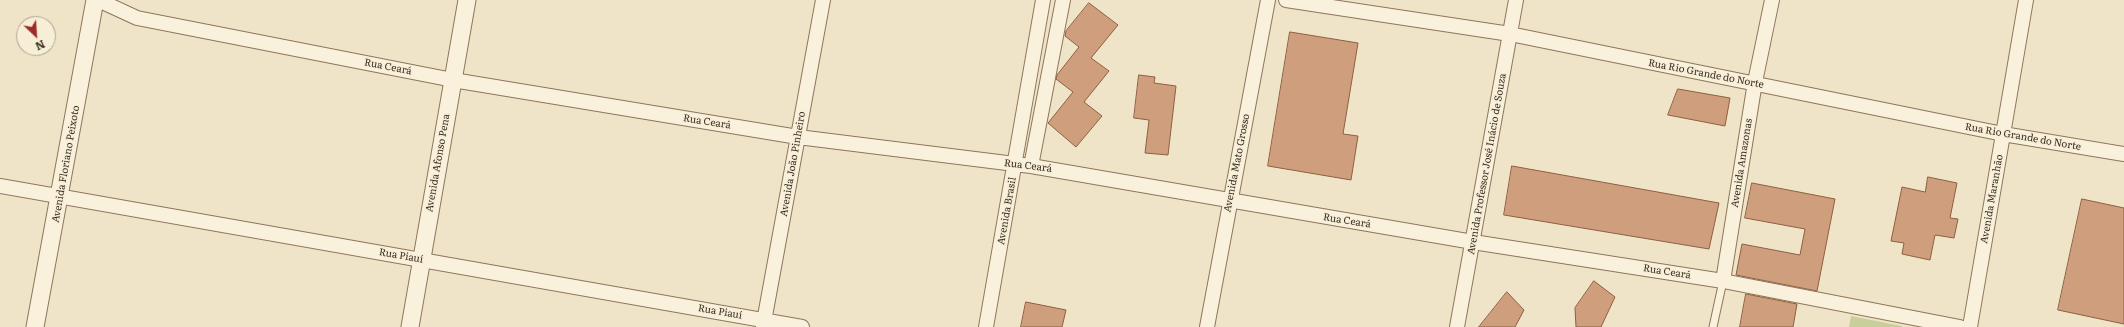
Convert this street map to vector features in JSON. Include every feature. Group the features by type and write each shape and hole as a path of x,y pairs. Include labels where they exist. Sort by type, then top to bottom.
{"street":[{"name":"Avenida Floriano Peixoto","path":"35,327 95,0"},
{"name":"Rua Ceará","path":"98,0 137,18 453,80 798,137 1031,166 1473,242 1723,281 1960,327"},
{"name":"Avenida Afonso Pena","path":"410,327 467,0"},
{"name":"Avenida João Pinheiro","path":"763,324 823,0"},
{"name":"Avenida Brasil","path":"986,327 1044,0"},
{"path":"1031,166 1063,0"},
{"name":"Avenida Mato Grosso","path":"1207,327 1268,0"},
{"name":"Rua Rio Grande do Norte","path":"1286,0 1510,34 2003,134 2124,154"},
{"name":"Avenida Professor José Inácio de Souza","path":"1457,327 1516,0"},
{"name":"Avenida Amazonas","path":"1723,281 1755,84 1772,0"},
{"name":"Avenida Maranhão","path":"1970,327 2026,0"},
{"name":"Rua Piauí","path":"0,186 421,260 763,324 802,327"}],"lane":[{"name":"Avenida Amazonas","path":"1713,327 1723,281"}],"green space":[{"path":"1851,316 1902,326 1902,327 1849,327"}],"building":[{"path":"1089,3 1118,25 1091,58 1109,71 1084,102 1102,116 1076,147 1048,123 1073,92 1056,79 1057,75 1079,47 1065,36 1066,31"},
{"path":"1290,32 1358,43 1343,134 1358,136 1351,180 1268,166"},
{"path":"1139,75 1155,77 1154,83 1176,86 1168,155 1145,153 1149,120 1134,118"},
{"path":"1678,89 1730,98 1725,126 1668,115"},
{"path":"1512,166 1719,203 1709,249 1504,215"},
{"path":"1928,177 1957,183 1950,218 1958,219 1954,238 1935,235 1930,260 1902,254 1904,243 1891,241 1902,187 1925,192"},
{"path":"1752,183 1835,199 1817,291 1736,275 1742,244 1800,255 1805,229 1745,218"},
{"path":"2082,199 2124,208 2124,324 2058,310"},
{"path":"1594,281 1615,297 1601,327 1576,327 1575,308"},
{"path":"1507,292 1524,310 1515,327 1479,327"},
{"path":"1746,294 1797,304 1793,327 1740,327"},
{"path":"1026,302 1066,310 1062,327 1021,327"}]}
